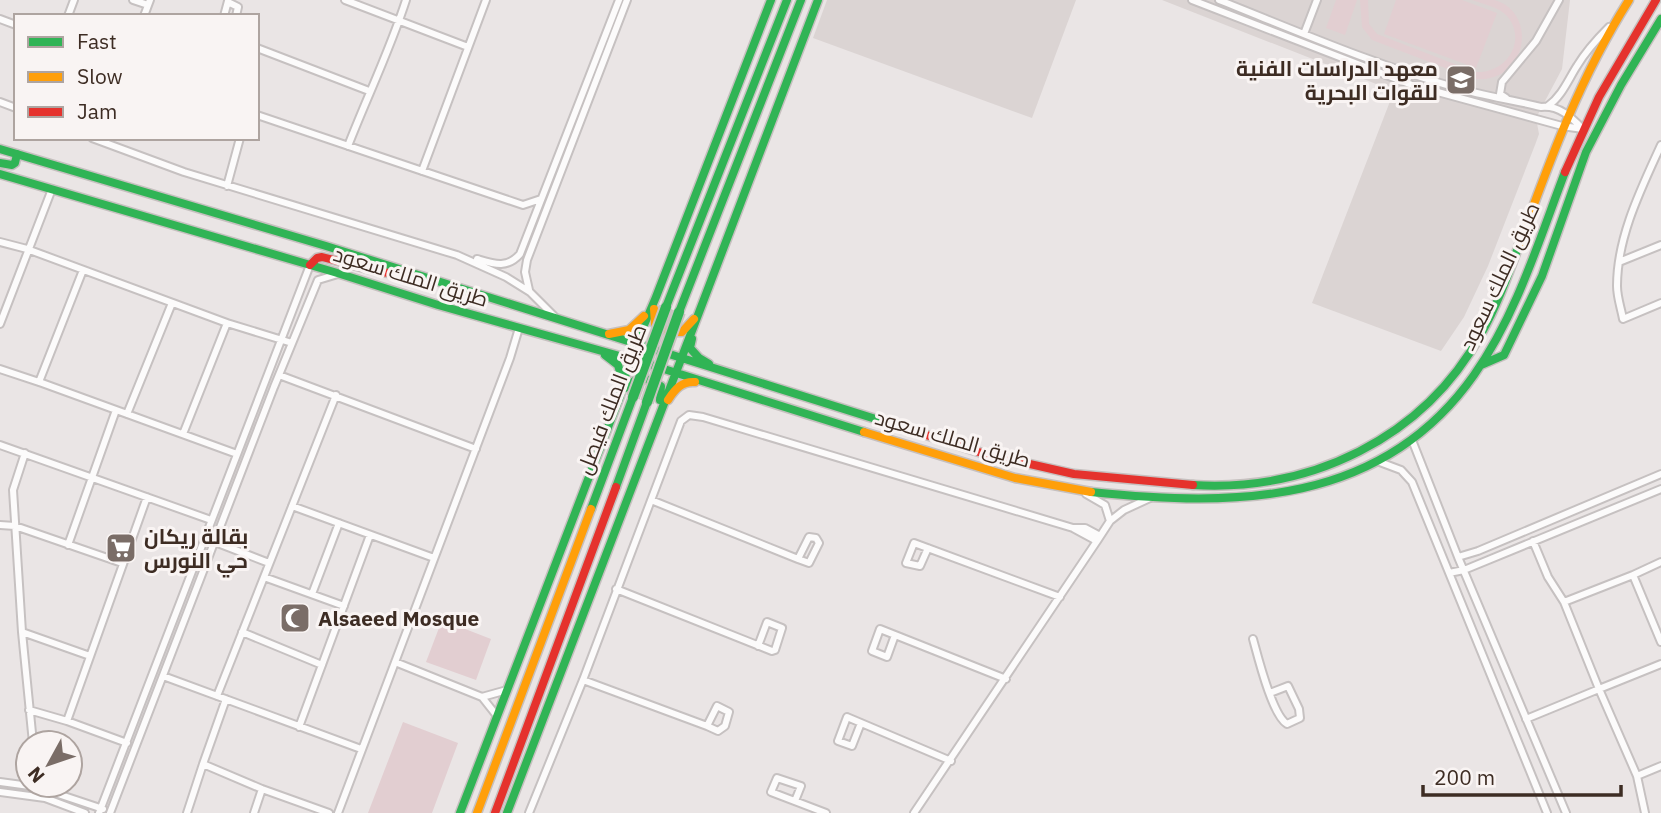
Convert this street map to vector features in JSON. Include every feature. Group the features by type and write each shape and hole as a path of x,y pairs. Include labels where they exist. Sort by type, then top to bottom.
{"main road":[{"path":"460,813 620,396 630,358 771,0"},
{"name":"طريق الملك فيصل","path":"477,813 666,307 787,0"},
{"name":"طريق الملك فيصل","path":"495,813 679,312 801,0"},
{"path":"507,813 818,0"},
{"name":"طريق الملك سعود","path":"0,149 555,317 601,334 985,454 1064,473 1140,482 1204,486 1246,485 1313,472 1372,447 1400,429 1428,405 1454,377 1475,345 1500,295 1567,113 1596,54 1629,0"},
{"name":"طريق الملك سعود","path":"0,174 519,328 630,358 975,468 1082,491 1151,498 1238,500 1280,496 1333,482 1377,461 1412,440 1441,414 1481,365 1497,338 1532,261 1583,129 1656,0"},
{"path":"1481,365 1504,355 1542,276 1586,152 1621,85 1661,19"},
{"path":"0,163 12,165 17,154"},
{"path":"310,265 317,258 330,258 380,272 436,281"},
{"path":"656,297 653,319 655,324 663,329 676,333 682,331 698,315"},
{"path":"601,334 622,334 636,326 656,297"},
{"path":"698,315 690,348 699,358 730,374"},
{"path":"595,348 618,365 623,382"},
{"path":"620,396 629,381 637,378 656,383 661,386 662,392 657,416"},
{"path":"657,416 674,391 685,382 723,387"}],"street":[{"path":"133,0 149,3"},
{"path":"345,0 468,47"},
{"path":"348,146 406,0"},
{"path":"422,171 486,0"},
{"path":"1192,0 1412,85 1562,126 1583,129"},
{"path":"1219,0 1422,78 1541,107 1558,99 1594,41 1618,18"},
{"path":"1304,34 1317,0"},
{"path":"1507,99 1500,94 1502,82 1536,41 1559,0"},
{"path":"228,1 238,7 236,14"},
{"path":"97,140 227,186 457,255 494,264 508,264 520,254 623,1"},
{"path":"530,292 524,272 527,260 623,1"},
{"path":"259,49 369,91"},
{"path":"1548,106 1567,113 1583,129"},
{"path":"259,116 523,205 536,203 542,198"},
{"path":"227,186 239,140"},
{"path":"1661,145 1620,248 1617,288 1623,319 1661,303"},
{"path":"0,324 52,189"},
{"path":"523,205 533,222"},
{"path":"0,242 27,249 227,323 292,343"},
{"path":"1619,262 1661,245"},
{"path":"457,255 506,277 530,292 555,317"},
{"path":"100,811 310,265"},
{"path":"39,382 83,270"},
{"path":"69,799 110,813 318,280 340,274"},
{"path":"127,414 172,303"},
{"path":"183,434 227,323"},
{"path":"338,813 519,328"},
{"path":"0,369 237,454"},
{"path":"279,375 475,449"},
{"path":"216,696 336,396"},
{"path":"68,545 116,410"},
{"path":"529,813 583,680 681,421 689,415 702,416 1073,528 1099,539"},
{"path":"1412,440 1458,557 1566,813"},
{"path":"0,445 211,520"},
{"path":"25,453 13,490 31,729"},
{"path":"1377,461 1408,475 1548,813"},
{"path":"1458,557 1661,474"},
{"path":"1449,573 1464,570 1661,489"},
{"path":"1082,491 1105,505 1110,521"},
{"path":"67,721 147,497"},
{"path":"914,813 1110,521 1124,510 1151,498"},
{"path":"651,500 797,559"},
{"path":"292,506 434,558"},
{"path":"312,594 339,523"},
{"path":"0,525 15,526 122,563"},
{"path":"299,727 370,535"},
{"path":"1533,541 1548,577 1564,602 1637,776 1645,813"},
{"path":"215,542 269,563"},
{"path":"928,548 1060,597"},
{"path":"1564,602 1661,562"},
{"path":"1633,575 1661,642"},
{"path":"264,577 344,606"},
{"path":"616,589 758,646 772,651 775,650 782,628 767,622 758,646"},
{"path":"895,635 887,657 872,651 880,629 1006,679"},
{"path":"22,632 90,656"},
{"path":"242,632 322,665"},
{"path":"1253,639 1270,693 1284,723 1302,716 1289,686 1270,693"},
{"path":"395,662 482,696 497,716"},
{"path":"1526,719 1661,664"},
{"path":"163,676 361,749"},
{"path":"583,680 707,726"},
{"path":"482,696 507,690"},
{"path":"187,813 226,699"},
{"path":"29,710 127,743"},
{"path":"861,723 852,747 838,741 847,717 951,761"},
{"path":"203,764 328,813"},
{"path":"1637,776 1661,766"},
{"path":"795,801 801,786 777,778 771,792 826,813"},
{"path":"254,813 262,789"},
{"path":"0,792 45,798 85,813"}],"shaded area":[{"path":"827,0 1076,0 1032,118 813,38"},
{"path":"1162,0 1570,0 1562,69 1536,118 1539,134 1535,145 1488,266 1464,317 1441,351 1312,303 1394,91"},
{"path":"1336,0 1357,0 1345,35 1326,28"},
{"path":"1360,0 1368,0 1369,24 1377,34 1475,72 1496,68 1504,62 1514,45 1515,36 1513,26 1504,13 1472,0 1494,0 1508,7 1517,18 1522,31 1521,46 1516,59 1507,70 1492,77 1474,79 1372,40 1362,27"},
{"path":"1396,0 1462,0 1497,13 1476,68 1384,34"},
{"path":"442,620 491,639 476,680 426,662"},
{"path":"403,722 458,743 432,813 368,813"}],"traffic: fast":[{"path":"656,297 771,0"},
{"path":"666,307 787,0"},
{"path":"679,312 801,0"},
{"path":"698,315 818,0"},
{"path":"1481,365 1504,355 1542,276 1586,152 1621,85 1661,19"},
{"path":"0,149 326,246 917,432"},
{"path":"0,163 12,165 17,154"},
{"path":"1091,492 1145,497 1251,496 1302,488 1350,474 1396,451 1437,418 1474,375 1489,352 1526,276 1565,172"},
{"path":"0,174 438,305 648,364 864,432"},
{"path":"1193,485 1237,485 1279,479 1320,468 1359,452 1395,430 1428,403 1457,371 1487,323 1519,245"},
{"path":"460,813 620,396 630,358 656,297"},
{"path":"633,397 666,307"},
{"path":"647,402 679,312"},
{"path":"507,813 698,315"},
{"path":"692,339 690,348 709,364"},
{"path":"605,355 618,365 623,382"},
{"path":"625,388 637,379 646,379 661,386 660,400"},
{"path":"591,509 633,397"},
{"path":"616,487 647,402"}],"traffic: slow":[{"path":"1519,245 1581,89 1629,0"},
{"path":"654,309 655,324 669,332 682,332 694,319"},
{"path":"609,334 629,330 644,316"},
{"path":"668,400 679,386 695,382"},
{"path":"864,432 1015,478 1091,492"},
{"path":"477,813 591,509"}],"traffic: jam":[{"path":"1565,172 1599,97 1656,0"},
{"path":"310,265 322,257 380,272 400,274"},
{"path":"917,432 985,454 1074,474 1193,485"},
{"path":"495,813 616,487"}],"place":[{"name":"معهد الدراسات الفنية للقوات البحرية","path":"1461,80"},
{"name":"بقالة ريكان حي النورس","path":"121,548"},
{"name":"Alsaeed Mosque","path":"295,618"}]}
